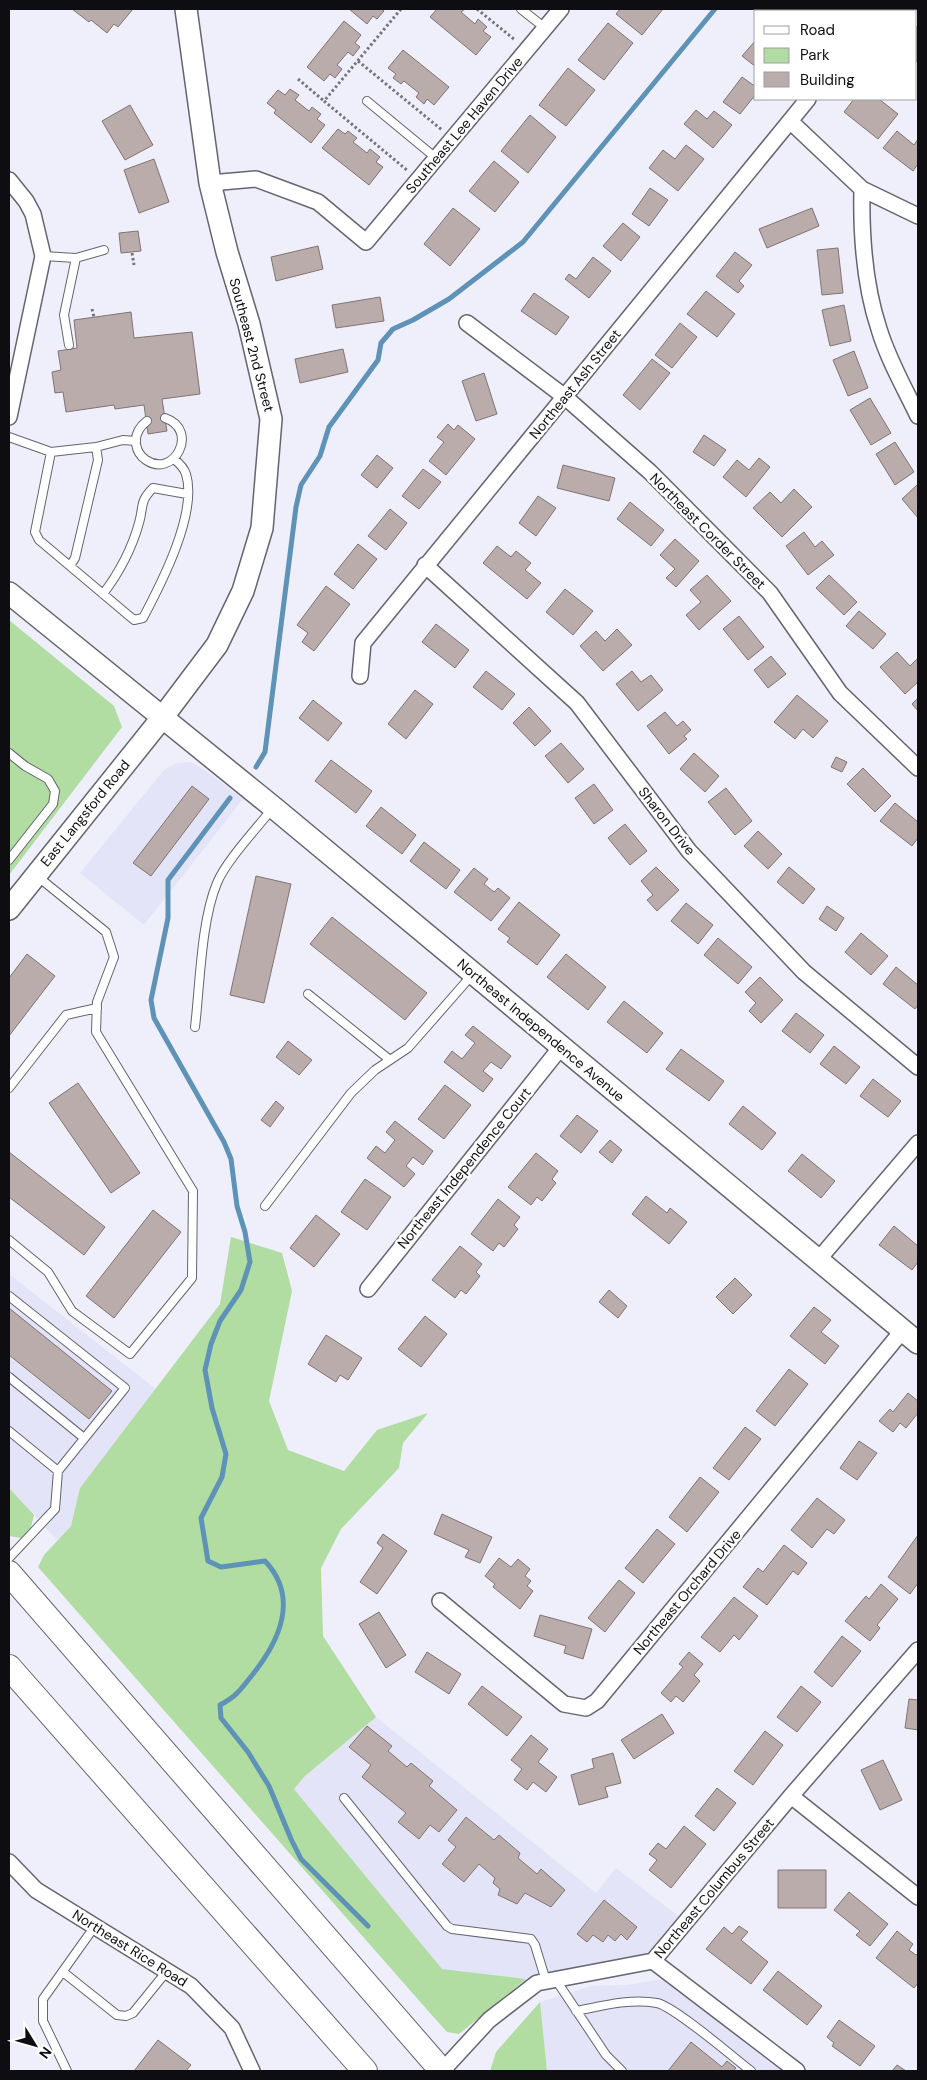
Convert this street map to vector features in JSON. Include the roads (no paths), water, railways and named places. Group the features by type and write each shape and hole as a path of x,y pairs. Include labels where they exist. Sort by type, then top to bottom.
{"main road":[{"path":"9,1573 442,2071"},
{"path":"9,1667 365,2071"}],"street":[{"name":"Southeast 2nd Street","path":"162,718 217,645 243,591 262,528 272,419 249,324 227,252 210,182 186,9"},
{"name":"Southeast Lee Haven Drive","path":"210,182 256,179 318,202 366,242 561,9"},
{"name":"Northeast Ash Street","path":"360,676 363,643 807,100"},
{"path":"790,121 862,189 918,216"},
{"path":"9,180 26,201 33,214 43,256 9,417"},
{"path":"862,189 861,233 878,328 894,367 918,416"},
{"name":"Northeast Corder Street","path":"467,323 565,397 650,472 770,593 840,693 918,768"},
{"name":"Sharon Drive","path":"425,565 577,703 689,852 804,972 918,1067"},
{"name":"Northeast Independence Avenue","path":"9,593 273,807 911,1337"},
{"name":"East Langsford Road","path":"9,909 162,718"},
{"name":"Northeast Independence Court","path":"368,1288 561,1047"},
{"path":"818,1260 918,1143"},
{"name":"Northeast Orchard Drive","path":"440,1601 564,1704 586,1708 597,1701 911,1337"},
{"name":"Northeast Columbus Street","path":"442,2071 489,2020 536,1983 653,1961 791,1796 918,1650"},
{"path":"791,1796 918,1897"},
{"name":"Northeast Rice Road","path":"9,1862 36,1890 191,1986 232,2028 252,2071"},
{"path":"653,1961 796,2071"}],"lane":[{"path":"521,9 545,28"},
{"path":"368,100 436,158"},
{"path":"43,256 76,258 104,250"},
{"path":"69,345 64,315 76,258"},
{"path":"147,421 138,431 136,441 138,452 150,462 160,464 174,459 182,445 182,435 177,426 165,418"},
{"path":"9,438 51,452 96,447 123,440 136,441"},
{"path":"70,566 75,558 98,460 96,447"},
{"path":"51,452 35,532 39,540 134,620 143,618 162,582 178,543 186,514 186,475 174,459"},
{"path":"103,594 113,581 140,523 144,497 153,488 187,494"},
{"path":"9,753 25,766 48,778 54,791 53,804 9,860"},
{"path":"195,1027 207,920 217,883 224,870 273,807"},
{"path":"9,1240 48,1272 72,1311 130,1354 192,1278 193,1191 96,1032 97,1002 114,957 106,932 36,875"},
{"path":"265,1206 350,1093 390,1060 408,1048 473,973"},
{"path":"308,994 390,1060"},
{"path":"9,1088 66,1015 97,1008"},
{"path":"9,1296 125,1388 58,1471 55,1509 9,1558"},
{"path":"9,1376 84,1438"},
{"path":"9,1431 58,1471"},
{"path":"344,1798 447,1926 452,1929 531,1939 550,1980 576,2011 606,2055 622,2071"},
{"path":"66,2071 43,2021 43,1999 94,1926"},
{"path":"63,1972 117,2015 126,2016 133,2013 167,1971"},
{"path":"576,2011 628,2002 658,2003 680,2016 751,2071"}],"waterway":[{"path":"256,767 265,752 296,507 301,485 320,456 329,427 378,360 381,343 393,329 413,320 449,299 523,242 715,9"},
{"path":"230,798 168,880 168,918 151,1000 154,1018 224,1142 231,1159 237,1206 245,1232 250,1262 241,1290 220,1321 211,1344 205,1370 212,1408 226,1454 222,1477 201,1518 208,1561 221,1567 265,1561 275,1575 281,1589 283,1604 278,1633 271,1647 263,1661 242,1688 220,1705 221,1718 248,1752 269,1786 301,1859 368,1926"}]}
